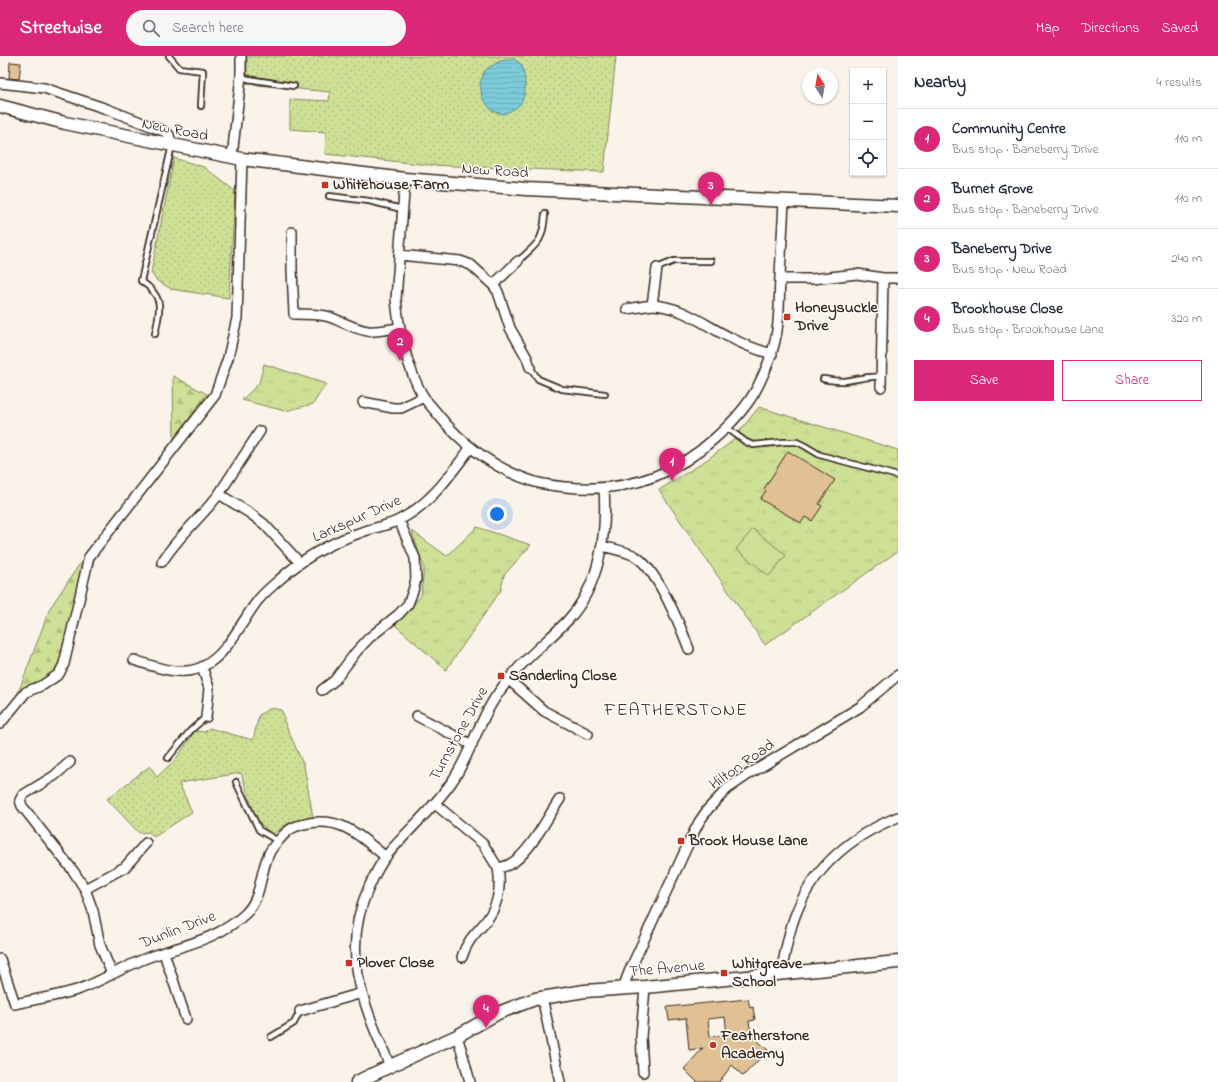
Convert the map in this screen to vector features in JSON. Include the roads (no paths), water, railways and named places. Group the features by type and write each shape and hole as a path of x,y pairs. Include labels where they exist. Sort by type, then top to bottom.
{"street":[{"path":"0,724 26,692 43,686 59,674 64,664 89,558 215,395 228,358 237,318 237,158 241,56"},
{"path":"0,83 44,88 107,108 166,132 169,135 172,145"},
{"name":"New Road","path":"0,106 65,123 237,158 405,180 526,190 898,206"},
{"path":"405,180 396,299 399,328 414,377 424,397 457,436 471,448 505,469 536,482 580,488 604,488 640,481 671,469 700,452 727,428 751,399 772,354 776,336 784,200"},
{"path":"292,232 294,314 326,316 357,329 368,331 399,328"},
{"path":"399,255 460,261 471,266 493,285 498,292 510,328 527,358 530,367"},
{"path":"493,285 518,261"},
{"path":"652,305 658,268"},
{"path":"780,279 812,279 857,274 883,278 898,278"},
{"path":"881,387 883,278"},
{"path":"627,309 652,305 663,305 676,309 731,338 772,354"},
{"path":"363,402 393,408 401,408 424,397"},
{"path":"162,562 170,549 219,494 260,431"},
{"name":"Larkspur Drive","path":"134,660 160,669 173,671 202,667 222,652 259,599 300,563 345,538 399,520 411,512 434,493 471,448"},
{"name":"Turnstone Drive","path":"390,1066 372,1026 362,993 356,965 356,925 367,892 386,857 435,804 458,773 490,705 508,679 523,662 568,619 580,604 592,578 602,546 605,508 604,488"},
{"path":"219,494 264,524 300,563"},
{"path":"322,690 335,680 356,652 369,638 400,614 408,604 416,579 415,558 399,520"},
{"path":"602,546 636,557 647,568 674,611 689,649"},
{"path":"202,667 207,678 209,688 206,717"},
{"name":"Hilton Road","path":"623,988 632,964 691,838 699,822 713,803 727,789 749,774 860,707 898,675"},
{"path":"508,679 544,710 588,734"},
{"path":"417,716 472,745"},
{"path":"70,762 54,776 23,795 20,800 22,806 86,889 93,911 100,945 112,974"},
{"path":"498,868 511,864 519,858 532,842 560,799"},
{"path":"435,804 483,844 498,868 500,879 499,896 496,907 491,915 470,938 462,957"},
{"path":"781,973 787,940 794,916 803,896 813,882 826,865 846,845 870,830 898,817"},
{"name":"Dunlin Drive","path":"0,959 15,1004 78,989 135,963 206,938 235,923 246,914 254,904 258,894 268,855 282,836 296,826 312,822 332,822 341,825 360,836 386,857"},
{"path":"86,889 125,867 146,843"},
{"path":"164,953 186,1019"},
{"name":"The Avenue","path":"357,1082 457,1036 498,1013 538,998 585,991 645,987 898,962"},
{"path":"643,1072 641,1037 645,987"},
{"path":"300,1011 362,993"},
{"path":"538,998 560,1082"},
{"path":"457,1036 470,1082"}],"lane":[{"path":"169,56 179,68 203,71 202,106"},
{"path":"241,76 248,79 294,86"},
{"path":"155,334 160,308 158,297 151,288 141,281 172,145"},
{"path":"329,196 369,201 402,209"},
{"path":"518,261 539,241 544,230 545,214"},
{"path":"658,268 674,261 711,261"},
{"path":"530,367 538,379 562,389 605,394"},
{"path":"823,379 841,381 860,379 870,376 881,377"},
{"path":"727,428 752,445 797,442 820,455 898,476"},
{"path":"168,758 191,730 206,717"},
{"path":"236,782 259,830 278,841"},
{"path":"271,1037 294,1023 300,1011"}],"water":[{"path":"514,59 522,65 524,76 525,93 521,103 516,108 503,114 492,111 482,98 480,83 485,70 500,61"}],"place":[{"name":"Whitehouse Farm","path":"325,185"},
{"name":"Baneberry Drive","path":"711,205"},
{"name":"Honeysuckle Drive","path":"787,317"},
{"name":"Burnet Grove","path":"400,361"},
{"name":"Community Centre","path":"672,481"},
{"name":"Sanderling Close","path":"501,676"},
{"name":"Brook House Lane","path":"681,841"},
{"name":"Plover Close","path":"349,963"},
{"name":"Whitgreave School","path":"724,973"},
{"name":"Brookhouse Close","path":"486,1028"},
{"name":"Featherstone Academy","path":"713,1045"}],"district":[{"name":"FEATHERSTONE","path":"676,711"}]}
